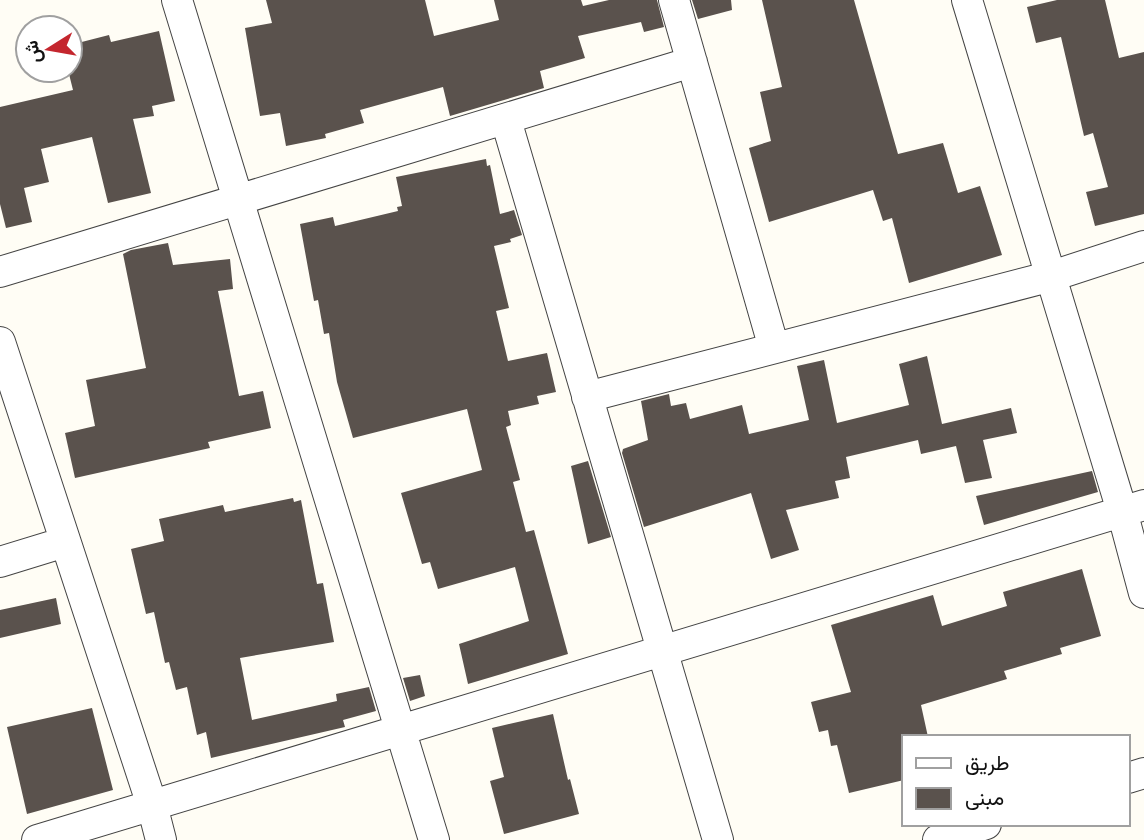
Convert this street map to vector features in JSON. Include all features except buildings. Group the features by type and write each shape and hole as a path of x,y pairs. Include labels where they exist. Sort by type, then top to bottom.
{"street":[{"path":"177,0 434,840"},
{"path":"674,0 774,348"},
{"path":"967,0 1052,276 1133,508 1144,593"},
{"path":"0,272 692,62"},
{"path":"506,120 718,840"},
{"path":"587,397 1052,276 1144,246"},
{"path":"0,342 152,805 161,840"},
{"path":"37,840 1133,508"},
{"path":"0,562 65,542"},
{"path":"938,840 980,826"}]}
